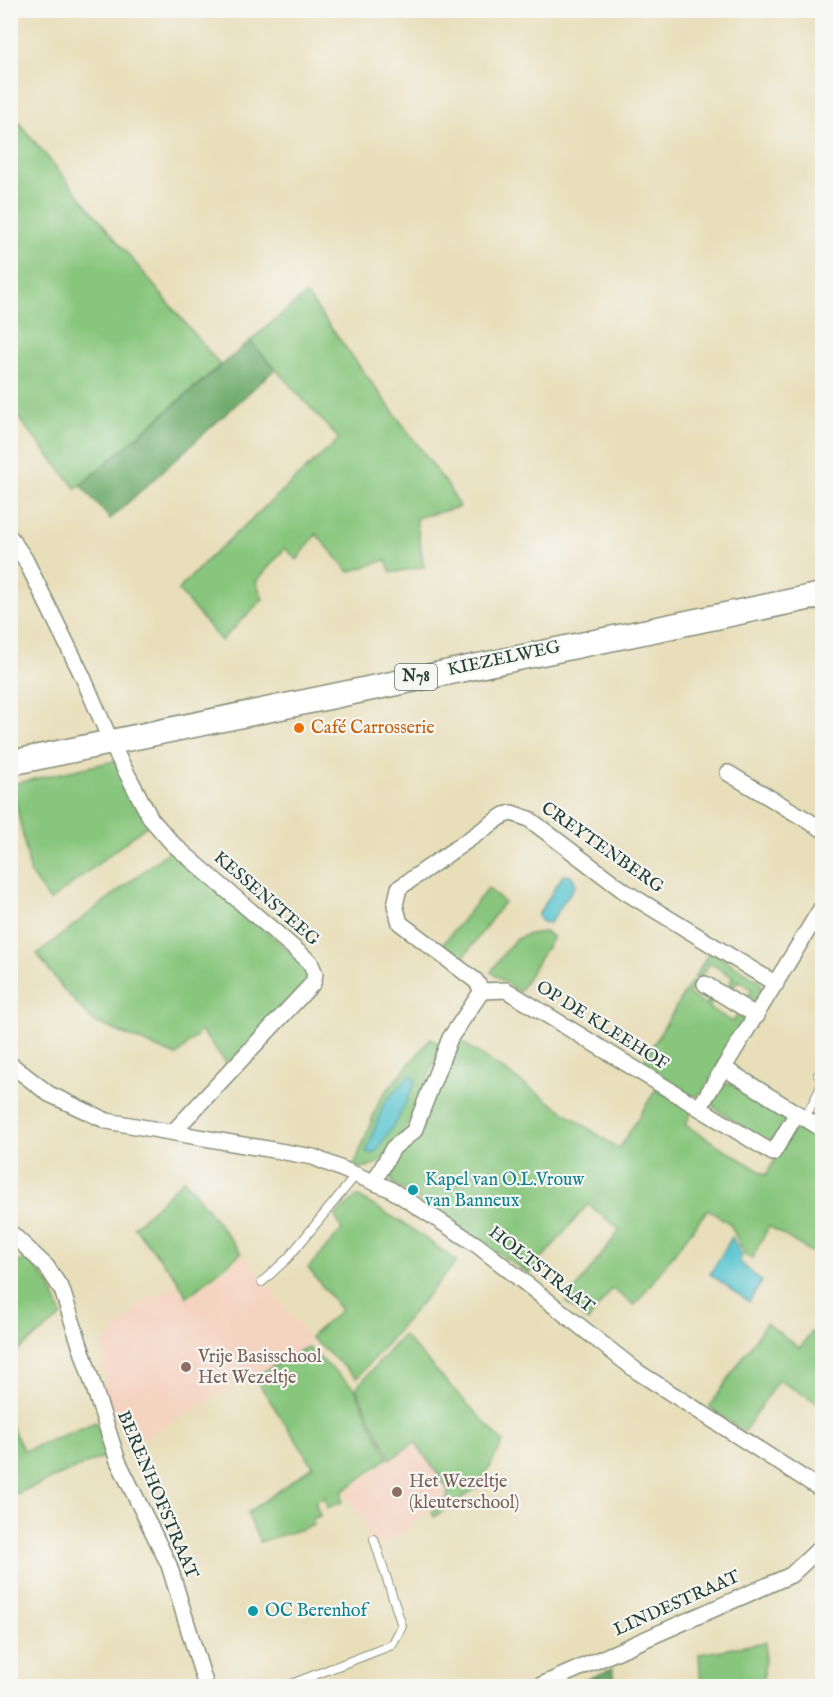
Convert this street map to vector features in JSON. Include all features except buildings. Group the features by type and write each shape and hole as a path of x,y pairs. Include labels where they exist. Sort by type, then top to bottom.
{"main road":[{"name":"KIEZELWEG","path":"10,763 822,595"}],"street":[{"name":"KESSENSTEEG","path":"10,537 25,559 111,742 151,819 173,844 310,962 315,974 313,983 174,1131"},
{"path":"728,773 822,829"},
{"name":"CREYTENBERG","path":"482,991 476,981 400,923 395,913 395,896 407,880 504,814 512,813 529,819 624,891 776,984"},
{"path":"699,1108 822,907"},
{"path":"705,984 757,1016"},
{"name":"OP DE KLEEHOF","path":"482,991 506,990 773,1153 801,1116"},
{"path":"374,1182 393,1148 414,1131 450,1038 482,991"},
{"name":"HOLTSTRAAT","path":"10,1064 49,1094 107,1121 314,1157 374,1182 477,1245 638,1372 822,1490"},
{"path":"724,1068 822,1129"},
{"name":"BERENHOFSTRAAT","path":"10,1232 47,1267 62,1290 118,1461 169,1565 206,1686"},
{"name":"LINDESTRAAT","path":"539,1686 791,1575 822,1546"}],"lane":[{"path":"801,1116 822,1085"},
{"path":"262,1282 288,1258 357,1174"},
{"path":"286,1686 392,1645 402,1626 374,1539"}],"shaded area":[{"name":"Vrije Basisschool Het Wezeltje","path":"243,1255 312,1342 127,1447 104,1392 103,1342 139,1305 175,1284 186,1300"},
{"name":"Het Wezeltje (kleuterschool)","path":"415,1442 448,1490 447,1498 392,1539 380,1544 370,1541 367,1538 364,1520 344,1494"}],"green space":[{"path":"10,112 220,365 76,489 11,409"},
{"path":"306,294 446,483 460,507 416,518 424,567 391,573 386,560 349,572 316,534 297,560 285,548 256,582 263,599 221,641 178,590 208,559 339,439 250,341"},
{"path":"250,341 275,369 110,519 81,485"},
{"path":"114,761 149,824 50,901 31,875 12,784"},
{"path":"172,849 307,967 306,981 228,1065 201,1031 176,1056 93,1021 64,990 37,954"},
{"path":"488,888 504,902 461,961 441,946"},
{"path":"545,932 553,937 519,992 491,972 512,943 524,935"},
{"path":"710,951 760,981 763,991 758,999 747,999 752,989 738,980 731,991 727,988 733,977 710,963 698,980 694,978"},
{"path":"691,982 695,984 689,995 706,1005 712,995 715,997 709,1008 733,1022 739,1011 744,1022 704,1090 697,1096 689,1095 641,1065"},
{"path":"431,1038 440,1045 419,1100 397,1142 384,1158 369,1167 354,1166 380,1099"},
{"path":"458,1039 619,1149 656,1089 692,1111 685,1125 766,1175 797,1124 822,1139 822,1259 769,1226 752,1259 745,1255 730,1224 708,1209 635,1305 612,1289 588,1321 566,1302 620,1230 588,1204 529,1274 393,1183 388,1171"},
{"path":"724,1084 733,1084 790,1118 773,1146 713,1107 714,1100"},
{"path":"184,1179 241,1253 187,1297 177,1279 134,1227"},
{"path":"357,1196 406,1225 457,1261 357,1378 310,1337 341,1310 308,1268 342,1230 335,1216"},
{"path":"26,1255 50,1285 62,1316 11,1356 11,1271"},
{"path":"766,1323 800,1348 811,1332 822,1339 822,1405 778,1380 744,1432 709,1407"},
{"path":"403,1335 503,1442 479,1486 434,1517 432,1512 447,1498 448,1489 415,1442 391,1459 356,1388"},
{"path":"307,1347 354,1388 388,1458 342,1492 342,1502 327,1508 325,1497 315,1502 320,1516 312,1519 314,1525 260,1542 247,1513 313,1466 257,1381 263,1378 261,1373"},
{"path":"96,1422 110,1454 11,1496 10,1424 24,1451"},
{"path":"766,1642 763,1686 701,1686 699,1654"},
{"path":"612,1669 616,1686 570,1686"}],"water":[{"path":"563,875 572,876 576,884 550,923 542,922 538,915"},
{"path":"410,1075 416,1080 399,1117 375,1153 366,1153 384,1103"},
{"path":"732,1237 742,1255 740,1262 762,1282 749,1302 710,1274"}],"place":[{"name":"Café Carrosserie","path":"299,728"},
{"name":"Kapel van O.L.Vrouw van Banneux","path":"413,1190"},
{"name":"Vrije Basisschool Het Wezeltje","path":"186,1367"},
{"name":"Het Wezeltje (kleuterschool)","path":"397,1492"},
{"name":"OC Berenhof","path":"253,1611"}]}
